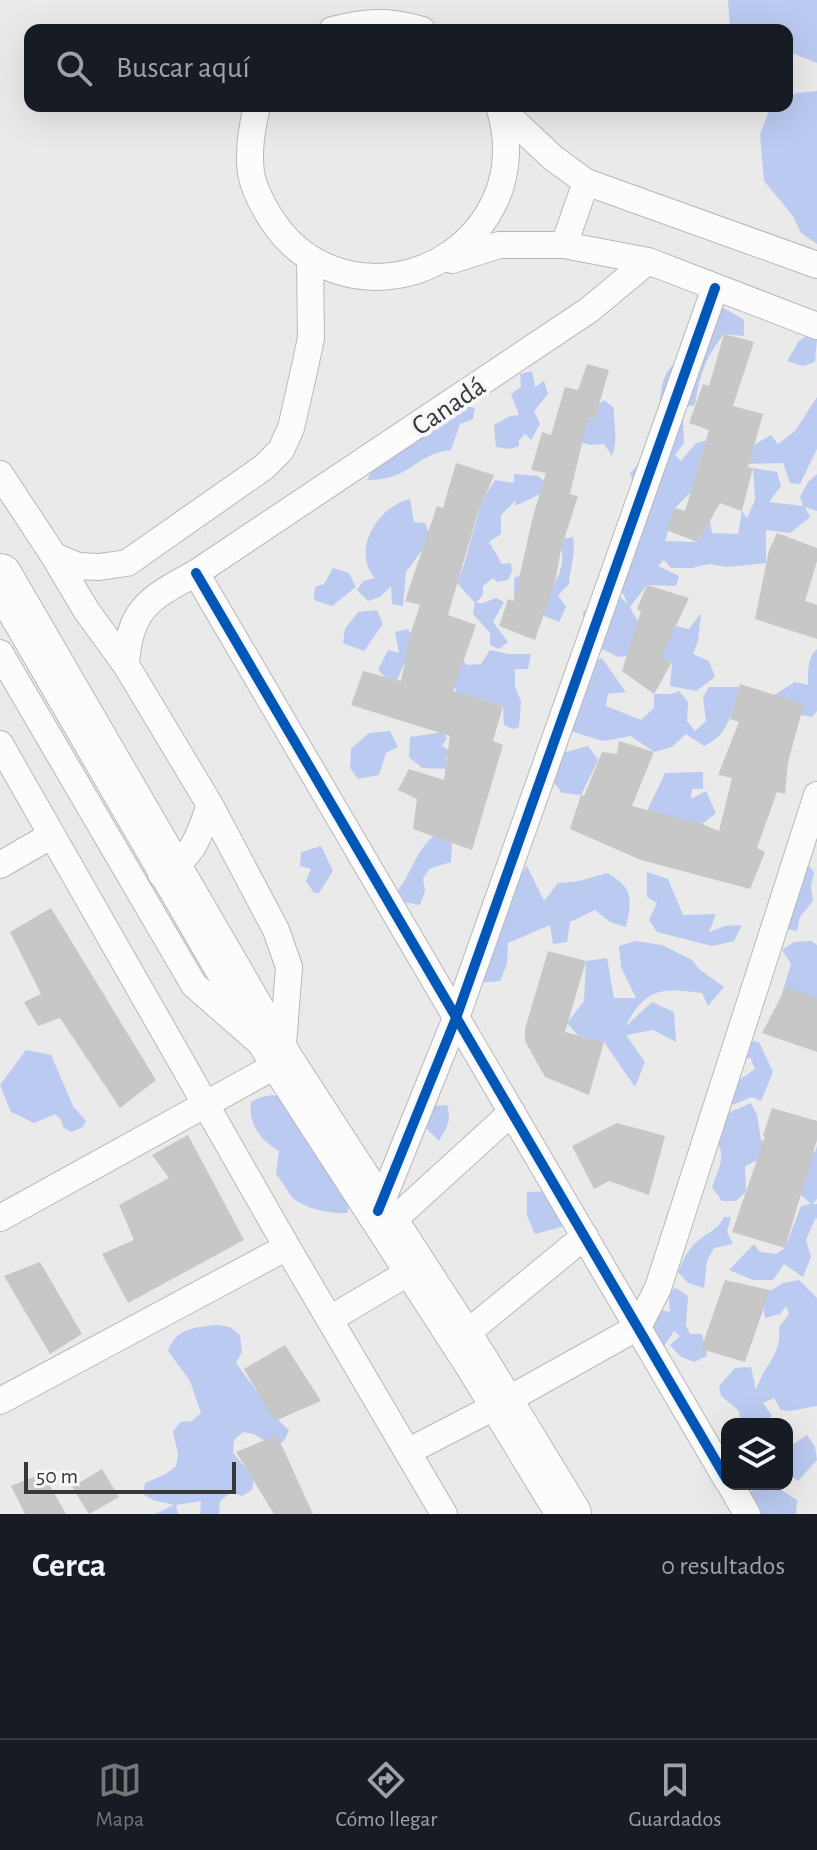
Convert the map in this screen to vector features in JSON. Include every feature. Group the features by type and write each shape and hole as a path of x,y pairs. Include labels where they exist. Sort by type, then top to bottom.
{"highway":[{"path":"0,576 282,1062 461,1338 569,1514"}],"street":[{"path":"354,24 401,24"},
{"path":"256,112 250,139 251,174 263,207 283,236 310,258 336,271 365,277 394,276 499,245 564,245 648,261 817,326"},
{"path":"422,270 449,257 470,239 488,216 500,191 506,164 506,135 501,112"},
{"path":"505,112 553,158 586,182 817,265"},
{"path":"564,245 586,182"},
{"path":"54,556 78,566 127,563 264,467 281,450 291,428 311,338 310,258"},
{"name":"Canadá","path":"126,665 129,632 138,615 158,594 196,573 589,310 648,261"},
{"path":"382,1218 715,288"},
{"path":"4,484 54,556 86,610 126,665 210,805 276,930 289,967 282,1062"},
{"path":"196,573 721,1470"},
{"path":"0,653 194,985 282,1062"},
{"path":"0,744 287,1247 444,1514"},
{"path":"409,1451 638,1327 658,1288 817,795"},
{"path":"107,837 131,864 158,876 181,864 191,852 210,805"},
{"path":"0,865 52,835"},
{"path":"0,1218 282,1062"},
{"path":"382,1218 512,1112"},
{"path":"461,1338 585,1236"},
{"path":"0,1401 287,1247"},
{"path":"330,1319 416,1268"},
{"path":"733,1490 747,1514"}],"shaded area":[{"path":"728,0 817,0 817,63 793,53 793,24 730,24"},
{"path":"817,91 817,244 801,233 793,216 764,181 760,134 769,112 793,112 793,95"},
{"path":"719,305 744,320 744,336 724,334 704,367 695,405 670,411 660,402 667,373 698,338"},
{"path":"806,336 817,339 815,362 803,366 787,361 799,341"},
{"path":"532,371 535,387 544,381 548,394 534,411 540,424 531,440 525,434 519,440 519,446 510,449 496,447 494,425 510,416 519,415 511,394 521,387 520,374"},
{"path":"817,397 817,449 800,484 790,483 783,463 740,464 727,451 754,445 771,435 778,444 795,431"},
{"path":"604,400 614,408 612,456 604,444 590,445 572,440 575,418 595,419 599,404"},
{"path":"452,403 475,408 473,419 460,424 451,450 429,456 393,476 367,480 374,466"},
{"path":"683,420 684,443 675,455 681,461 696,443 716,438 702,453 691,492 675,508 665,541 698,542 710,521 712,533 738,534 742,511 747,518 755,500 753,468 777,472 781,486 769,502 803,506 800,497 808,482 817,474 817,511 805,507 810,517 790,533 766,530 766,563 671,568 664,560 658,566 679,576 676,586 647,585 630,607 644,627 668,637 676,626 689,629 701,613 698,641 693,654 709,661 715,677 696,691 670,686 672,662 650,653 618,657 600,648 584,633 583,612 615,592 628,604 621,590 634,532 635,500 630,473 648,454 652,427"},
{"path":"514,474 538,476 553,488 515,506 516,500 501,515 501,534 489,542 502,564 511,563 512,571 508,580 497,582 493,578 483,586 483,595 476,603 496,598 504,602 493,622 508,642 499,649 490,645 490,633 473,614 475,603 457,583 488,492 495,480 514,483"},
{"path":"410,499 414,522 425,523 431,538 406,572 403,606 392,604 391,586 380,597 368,601 357,590 363,581 375,578 368,567 367,543 388,510"},
{"path":"573,537 569,584 558,595 566,607 559,622 544,616 543,606 514,601 514,578 524,573 554,584 562,562 556,540"},
{"path":"333,568 349,573 356,587 332,606 314,600 315,587 324,584"},
{"path":"377,610 383,624 364,651 343,643 345,629 358,612"},
{"path":"407,629 421,643 457,655 467,665 481,664 490,650 531,654 528,669 515,669 515,687 521,701 519,727 513,729 504,725 503,706 459,697 453,683 407,657 397,680 385,677 378,670 388,650 399,653 395,632"},
{"path":"817,649 817,711 812,717 790,713 774,695 795,682 808,685 810,661"},
{"path":"602,658 626,692 608,694 606,706 641,720 654,708 654,694 679,691 688,702 687,721 695,731 706,721 703,697 709,687 739,687 728,722 719,736 704,746 686,734 672,747 654,752 631,736 603,741 567,730 577,669"},
{"path":"390,731 398,747 386,753 379,775 358,779 350,768 351,749 369,733"},
{"path":"443,732 447,738 442,746 463,760 446,756 447,769 422,768 409,757 410,737"},
{"path":"588,746 598,760 581,795 562,793 550,777 559,754"},
{"path":"703,772 703,789 692,789 691,799 706,791 716,813 702,824 647,811 665,773"},
{"path":"434,836 452,843 451,862 429,869 423,879 425,891 420,905 404,902 398,890 423,848"},
{"path":"321,846 333,871 319,893 314,893 306,881 311,869 300,866 301,852"},
{"path":"527,866 544,901 558,883 607,873 616,878 629,895 626,927 610,922 595,910 570,922 567,942 553,944 550,925 508,943 507,964 500,981 476,983 482,928"},
{"path":"810,867 814,872 811,886 813,901 800,917 797,931 777,927 784,917 795,910 790,900 799,868"},
{"path":"647,872 668,879 683,915 716,914 709,932 725,926 742,925 734,941 712,946 657,932 649,920 657,903 647,897"},
{"path":"636,941 662,945 692,960 724,987 708,1006 702,993 676,991 656,993 640,1004 625,1027 652,1002 674,1012 676,1042 653,1030 626,1035 645,1062 635,1087 604,1042 578,1035 567,1023 584,1001 586,961 607,958 614,998 636,998 621,967 619,946"},
{"path":"811,941 817,945 817,999 781,997 791,964 782,950 794,942"},
{"path":"739,1039 759,1042 773,1072 761,1101 752,1097 718,1107 722,1092 755,1069 750,1057 739,1064"},
{"path":"26,1050 51,1055 73,1106 86,1121 83,1127 71,1132 63,1127 55,1114 34,1123 11,1112 0,1085"},
{"path":"273,1095 285,1098 350,1200 347,1213 325,1211 303,1204 291,1196 276,1174 279,1151 257,1131 251,1110 251,1102"},
{"path":"751,1103 757,1115 761,1140 796,1151 815,1152 817,1146 817,1199 812,1204 817,1204 817,1220 816,1217 806,1240 811,1257 803,1277 784,1264 773,1280 753,1280 729,1270 754,1244 760,1252 776,1254 785,1248 801,1206 811,1204 756,1161 745,1166 746,1192 736,1201 722,1201 712,1187 721,1159 713,1131 730,1112"},
{"path":"447,1105 448,1124 439,1141 425,1127 429,1106"},
{"path":"558,1191 565,1226 535,1234 527,1216 527,1192"},
{"path":"724,1217 731,1217 727,1232 733,1244 714,1248 707,1261 704,1288 688,1283 678,1272 684,1258"},
{"path":"799,1280 817,1298 817,1406 781,1410 774,1398 763,1403 772,1416 769,1418 740,1418 739,1411 721,1396 719,1386 735,1368 751,1367 756,1390 778,1345 779,1327 789,1314 786,1306 780,1314 765,1318 762,1296 783,1283"},
{"path":"676,1288 688,1296 686,1326 690,1334 702,1334 707,1356 694,1362 681,1357 670,1345 680,1336 674,1331 663,1348 646,1316 661,1310 670,1312 668,1291"},
{"path":"218,1325 230,1327 240,1335 242,1352 236,1363 289,1430 284,1441 274,1447 254,1434 243,1432 234,1440 233,1453 254,1478 252,1490 242,1496 231,1492 220,1501 219,1514 200,1514 201,1501 176,1505 178,1514 155,1514 174,1505 143,1494 145,1483 176,1466 178,1454 173,1432 180,1422 192,1421 201,1413 190,1381 168,1351 181,1333"},
{"path":"807,1435 815,1447 817,1460 798,1481 793,1477 793,1444"},
{"path":"754,1490 781,1490 797,1500 796,1514 740,1514 742,1496"}],"building":[{"path":"724,334 754,342 733,406 763,414 748,467 753,468 742,511 720,503 698,542 666,530 675,508 685,511 709,430 689,423 703,384 709,386"},
{"path":"587,364 609,370 595,419 588,418 570,494 578,496 535,640 499,626 508,599 514,601 546,473 531,470 542,432 551,435 565,387 578,390"},
{"path":"456,463 494,475 477,516 448,615 476,625 453,691 503,706 493,741 503,745 472,850 413,829 417,799 398,790 409,769 444,780 450,736 351,705 363,671 401,681 410,635 420,605 405,601 437,506 443,508"},
{"path":"777,533 817,548 817,561 805,601 817,605 817,639 755,619 769,550"},
{"path":"647,585 689,598 661,657 672,662 654,694 622,671 641,611 637,609"},
{"path":"740,684 804,704 788,762 785,794 777,792 757,848 765,852 750,889 641,860 570,829 581,795 584,796 602,752 617,754 619,741 654,752 632,806 719,831 732,778 718,775 739,722 730,719"},
{"path":"51,908 156,1080 120,1108 60,1018 38,1026 24,1002 41,994 10,932"},
{"path":"548,951 586,961 565,1032 604,1042 589,1095 545,1077 525,1041 525,1029"},
{"path":"786,987 817,998 817,1052 762,1033"},
{"path":"772,1108 817,1121 817,1140 785,1248 732,1232"},
{"path":"617,1123 665,1136 649,1195 609,1181 594,1189 572,1146"},
{"path":"188,1135 244,1240 128,1303 102,1254 134,1240 119,1205 169,1178 152,1155"},
{"path":"40,1262 82,1334 50,1354 4,1276"},
{"path":"725,1280 770,1290 745,1362 701,1349"},
{"path":"285,1345 321,1401 275,1421 244,1369"},
{"path":"277,1435 313,1514 274,1514 236,1452"},
{"path":"102,1469 119,1497 89,1514 72,1487"},
{"path":"43,1473 66,1514 25,1514 11,1486"}],"cycle path":[{"path":"378,1211 456,1018 715,288"},
{"path":"196,573 721,1470"}]}
